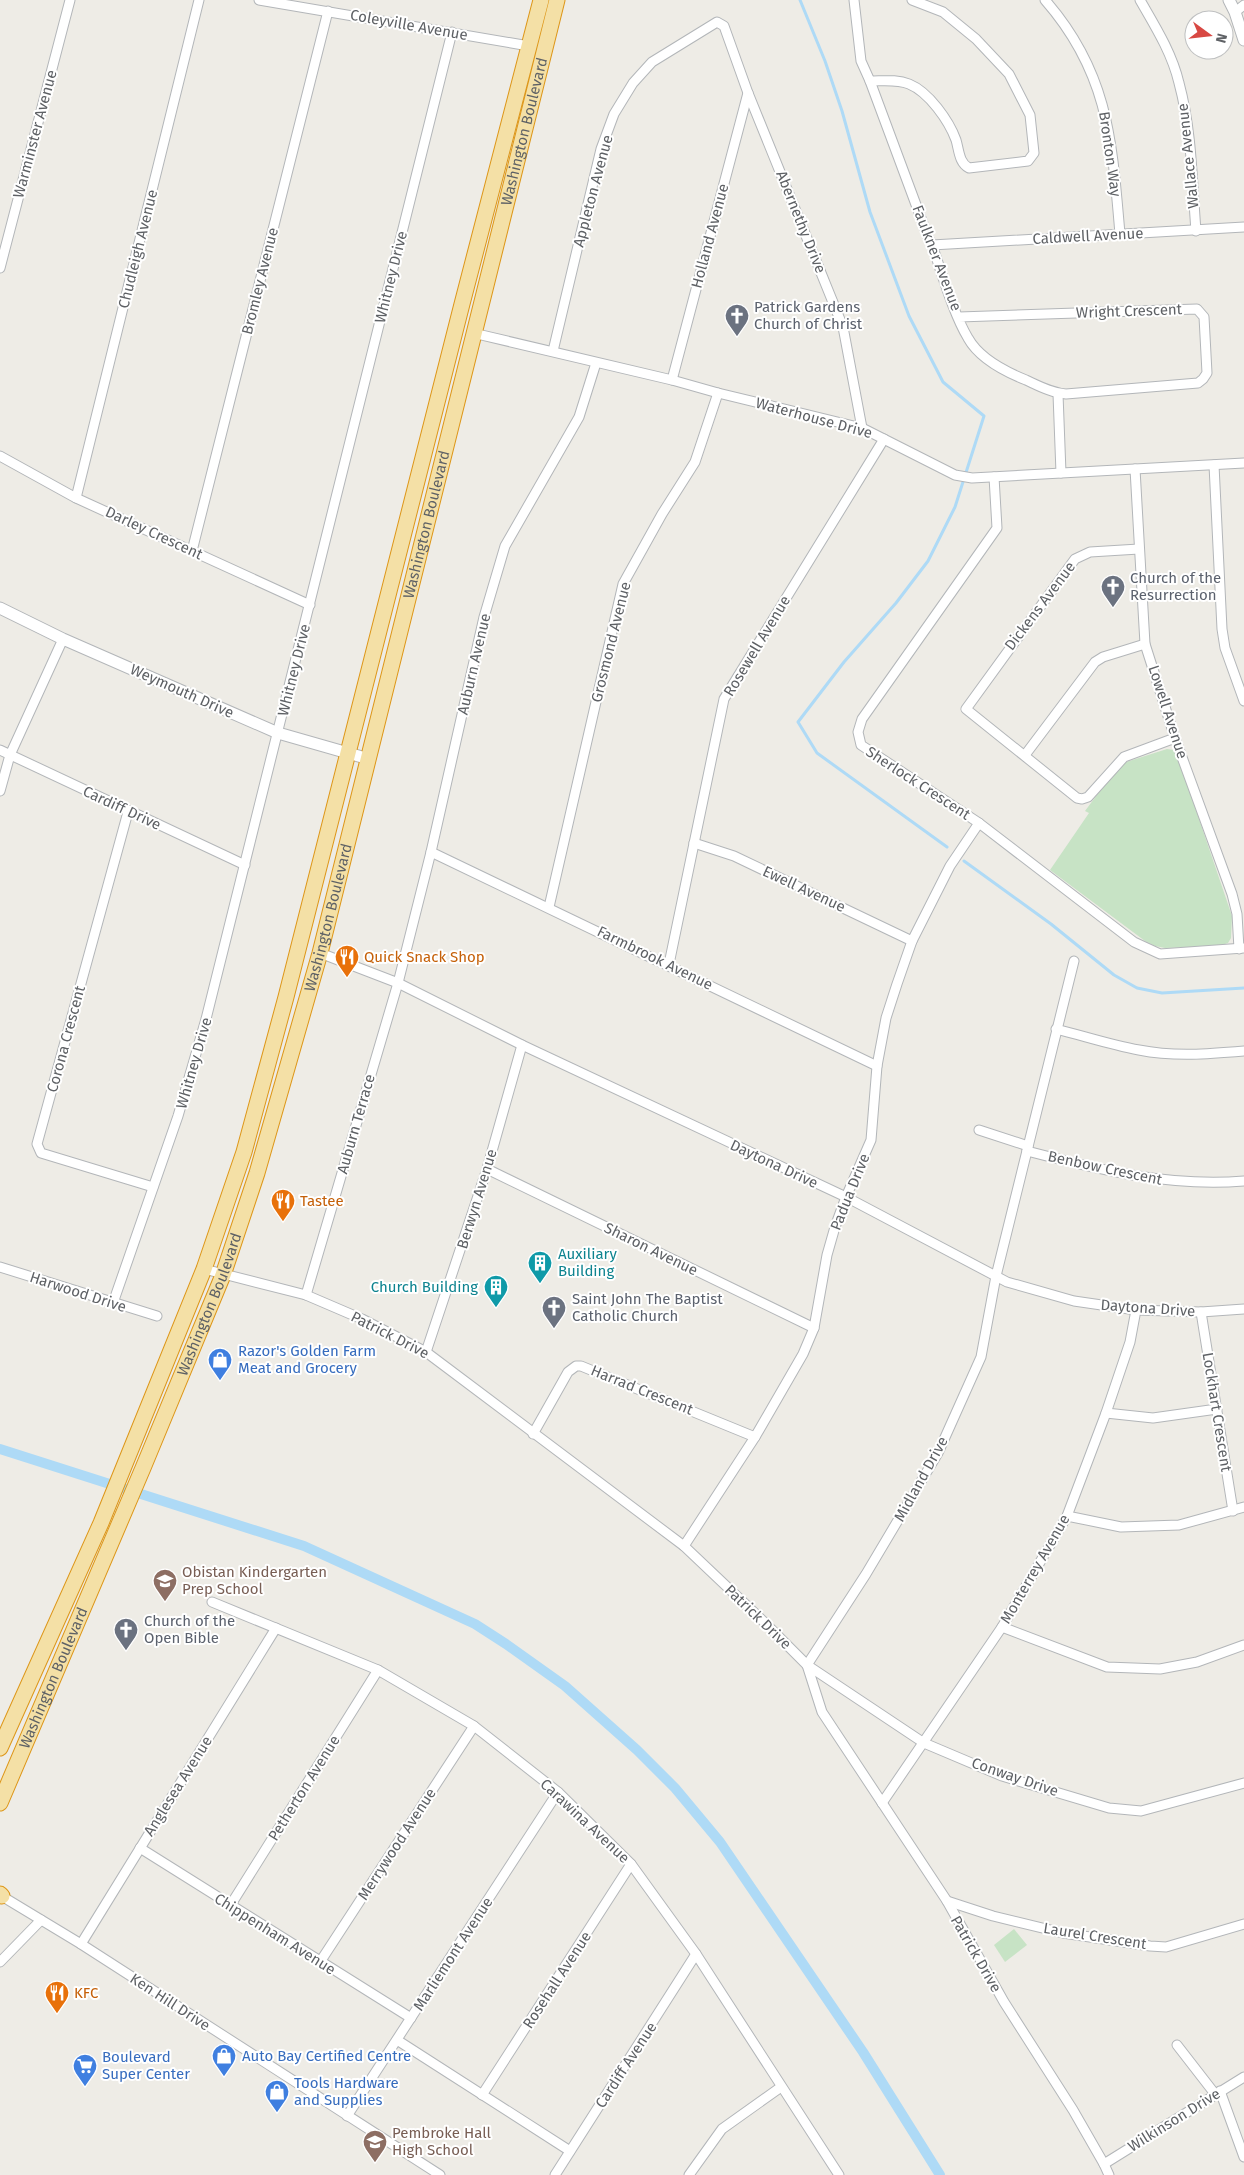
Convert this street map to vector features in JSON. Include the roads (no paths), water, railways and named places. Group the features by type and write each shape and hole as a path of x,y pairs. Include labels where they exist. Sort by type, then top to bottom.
{"highway":[{"name":"Washington Boulevard","path":"0,1748 101,1522 204,1269 244,1152 286,997 541,0"},
{"name":"Washington Boulevard","path":"0,1802 118,1528 223,1275 257,1173 320,953 557,0"}],"street":[{"name":"Warminster Avenue","path":"0,268 70,0"},
{"name":"Chudleigh Avenue","path":"76,498 200,0"},
{"name":"Coleyville Avenue","path":"259,0 529,46"},
{"name":"Faulkner Avenue","path":"854,0 861,61 968,340 988,360 1017,376 1058,394"},
{"path":"870,81 896,81 909,84 921,90 941,114 956,139 961,161 969,168 1028,161 1032,158 1034,153 1030,115 1009,74 976,39 943,12 912,0"},
{"name":"Bronton Way","path":"1045,0 1070,33 1086,62 1104,107 1113,152 1120,234"},
{"name":"Wallace Avenue","path":"1140,0 1164,43 1179,81 1188,124 1196,231"},
{"path":"1229,0 1240,8 1244,40"},
{"name":"Bromley Avenue","path":"192,551 328,11"},
{"name":"Appleton Avenue","path":"553,351 601,149 614,114 633,83 652,62 717,22 720,22"},
{"name":"Abernethy Drive","path":"720,22 724,26 748,93 843,327 862,428"},
{"name":"Whitney Drive","path":"113,1303 178,1116 201,1036 452,32"},
{"name":"Holland Avenue","path":"672,380 748,93"},
{"name":"Caldwell Avenue","path":"932,245 1244,227"},
{"name":"Wright Crescent","path":"959,318 1194,309 1200,311 1203,315 1207,370 1201,381 1058,394"},
{"name":"Waterhouse Drive","path":"473,332 862,428 955,475 972,478 1244,463"},
{"name":"Auburn Avenue","path":"398,983 432,852 484,616 505,546 579,417 596,363"},
{"name":"Grosmond Avenue","path":"549,907 623,584 662,514 695,462 718,393"},
{"path":"1058,394 1062,473"},
{"name":"Rosewell Avenue","path":"669,964 724,699 884,439"},
{"name":"Darley Crescent","path":"0,456 76,498 310,605"},
{"path":"1214,465 1222,629 1225,648 1244,701"},
{"name":"Lowell Avenue","path":"1135,469 1145,644 1175,738 1232,894 1237,914 1241,949"},
{"name":"Sherlock Crescent","path":"994,476 997,528 862,719 858,732 861,745 979,823 1134,942 1160,954 1241,949"},
{"name":"Dickens Avenue","path":"1025,755 968,712 966,706 1075,559 1090,552 1139,549"},
{"name":"Weymouth Drive","path":"0,608 63,639 278,733 369,759"},
{"path":"0,791 10,756 63,639"},
{"path":"1145,644 1103,656 1095,662 1025,755 1077,798 1082,799 1088,797 1124,757 1175,738"},
{"name":"Cardiff Drive","path":"0,750 128,812 245,865"},
{"name":"Corona Crescent","path":"128,812 37,1144 41,1153 153,1187"},
{"name":"Padua Drive","path":"684,1546 755,1437 803,1354 814,1328 827,1255 846,1197 872,1140 877,1066 886,1018 912,941 950,866 979,823"},
{"name":"Ewell Avenue","path":"694,842 734,856 912,941"},
{"name":"Farmbrook Avenue","path":"432,852 669,964 877,1066"},
{"name":"Daytona Drive","path":"320,953 398,983 522,1045 846,1197 1007,1282 1074,1301 1136,1310 1201,1312 1244,1309"},
{"name":"Midland Drive","path":"807,1666 866,1574 938,1453 981,1356 996,1276 1074,961"},
{"name":"Auburn Terrace","path":"306,1295 398,983"},
{"path":"1056,1029 1138,1050 1166,1054 1244,1051"},
{"name":"Berwyn Avenue","path":"426,1352 487,1169 522,1045"},
{"name":"Benbow Crescent","path":"979,1130 1028,1148 1104,1171 1162,1181 1202,1183 1244,1181"},
{"name":"Sharon Avenue","path":"487,1169 814,1328"},
{"name":"Harwood Drive","path":"0,1267 157,1316"},
{"name":"Patrick Drive","path":"204,1269 306,1295 362,1319 426,1352 684,1546 807,1666 822,1712 947,1901 1004,2002 1073,2110 1109,2175"},
{"name":"Monterrey Avenue","path":"882,1803 1002,1627 1066,1516 1106,1413 1130,1342 1136,1310"},
{"name":"Lockhart Crescent","path":"1201,1312 1233,1511"},
{"name":"Harrad Crescent","path":"534,1434 568,1372 576,1366 581,1366 755,1437"},
{"path":"1106,1413 1153,1418 1217,1409"},
{"path":"1066,1516 1121,1527 1178,1525 1244,1507"},
{"name":"Carawina Avenue","path":"212,1602 378,1670 474,1726 558,1792 632,1864 696,1954 839,2175"},
{"path":"1002,1627 1108,1667 1160,1669 1197,1662 1244,1645"},
{"name":"Anglesea Avenue","path":"81,1944 276,1628"},
{"name":"Conway Drive","path":"807,1666 924,1744 1002,1776 1110,1808 1141,1811 1244,1783"},
{"name":"Petherton Avenue","path":"230,1906 378,1670"},
{"name":"Merrywood Avenue","path":"320,1962 474,1726"},
{"name":"Marliemont Avenue","path":"347,2116 558,1792"},
{"name":"Chippenham Avenue","path":"140,1848 412,2018"},
{"name":"Rosehall Avenue","path":"482,2095 632,1864"},
{"name":"Ken Hill Drive","path":"0,1896 81,1944 440,2175"},
{"name":"Laurel Crescent","path":"947,1901 993,1916 1063,1933 1166,1947 1244,1924"},
{"path":"0,1962 40,1920"},
{"name":"Cardiff Avenue","path":"555,2175 696,1954"},
{"path":"397,2040 570,2151"},
{"path":"1177,2045 1218,2092 1244,2157"},
{"name":"Wilkinson Drive","path":"1104,2164 1244,2077"},
{"path":"689,2175 722,2129 781,2087"}],"waterway":[{"path":"800,0 825,61 842,111 870,212 909,316 943,382 984,416 955,507 928,561 896,603 844,662 798,722 817,753 947,847"},
{"path":"964,861 1051,924 1114,975 1137,988 1162,993 1244,988"},
{"path":"0,1449 304,1546 475,1624 565,1686 637,1750 675,1788 720,1842 863,2052 940,2175"}],"place":[{"name":"Patrick Gardens Church of Christ","path":"737,337"},
{"name":"Church of the Resurrection","path":"1113,608"},
{"name":"Quick Snack Shop","path":"347,978"},
{"name":"Tastee","path":"283,1222"},
{"name":"Auxiliary Building","path":"540,1284"},
{"name":"Church Building","path":"496,1308"},
{"name":"Saint John The Baptist Catholic Church","path":"554,1329"},
{"name":"Razor's Golden Farm Meat and Grocery","path":"220,1381"},
{"name":"Obistan Kindergarten Prep School","path":"165,1602"},
{"name":"Church of the Open Bible","path":"126,1651"},
{"name":"KFC","path":"57,2014"},
{"name":"Auto Bay Certified Centre","path":"224,2077"},
{"name":"Boulevard Super Center","path":"85,2087"},
{"name":"Tools Hardware and Supplies","path":"277,2113"},
{"name":"Pembroke Hall High School","path":"375,2163"}]}
